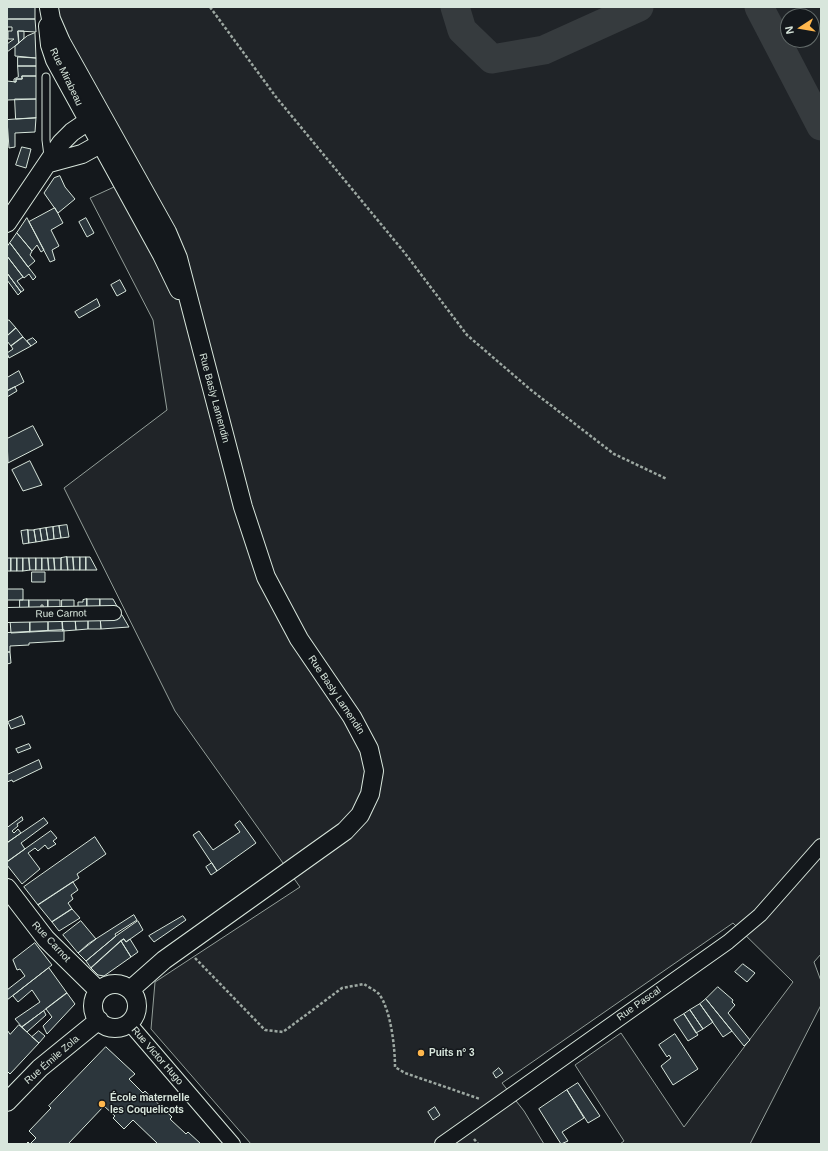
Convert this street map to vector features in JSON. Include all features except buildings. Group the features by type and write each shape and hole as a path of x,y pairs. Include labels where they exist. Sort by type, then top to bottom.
{"street":[{"name":"Rue Mirabeau","path":"49,7 58,35 94,117"},
{"name":"Rue Basly Lamendin","path":"94,117 107,140 195,326 243,507 266,577 299,639 365,738 372,760 373,782 365,805 353,823 345,831 164,960 130,990"},
{"path":"7,223 49,163 61,143 72,132 94,117"},
{"path":"49,163 82,154 107,140"},
{"name":"Rue Carnot","path":"7,615 114,613"},
{"name":"Rue Pascal","path":"442,1144 728,942 760,914 821,846"},
{"name":"Rue Carnot","path":"7,888 46,939 99,991"},
{"path":"112,984 120,985 130,990 134,996 137,1007 134,1018 129,1023 113,1028 106,1026 98,1020 93,1007 94,1000 99,991 112,984"},
{"name":"Rue Émile Zola","path":"7,1102 36,1072 98,1020"},
{"name":"Rue Victor Hugo","path":"129,1023 233,1144"}],"lane":[{"path":"46,77 46,140 49,163"}],"path":[{"path":"210,7 276,97 404,252 467,335 531,390 614,454 667,479"},
{"path":"193,956 265,1030 283,1032 342,988 364,984 379,994 389,1018 395,1051 395,1067 405,1073 498,1105"}],"shaded area":[{"path":"58,7 821,7 821,954 814,962 821,981 821,1005 750,1144 620,1144 624,1141 575,1065 621,1033 684,1127 793,982 733,923 502,1083 524,1111 544,1144 251,1144 151,1029 155,982 300,887 175,711 64,488 167,410 153,320 90,198 114,187 73,108 65,88"}],"waterway":[{"path":"455,7 462,30 492,59 544,50 639,7"},
{"path":"759,7 821,126"}],"place":[{"name":"Puits n° 3","path":"421,1053"},
{"name":"École maternelle les Coquelicots","path":"102,1104"}]}
